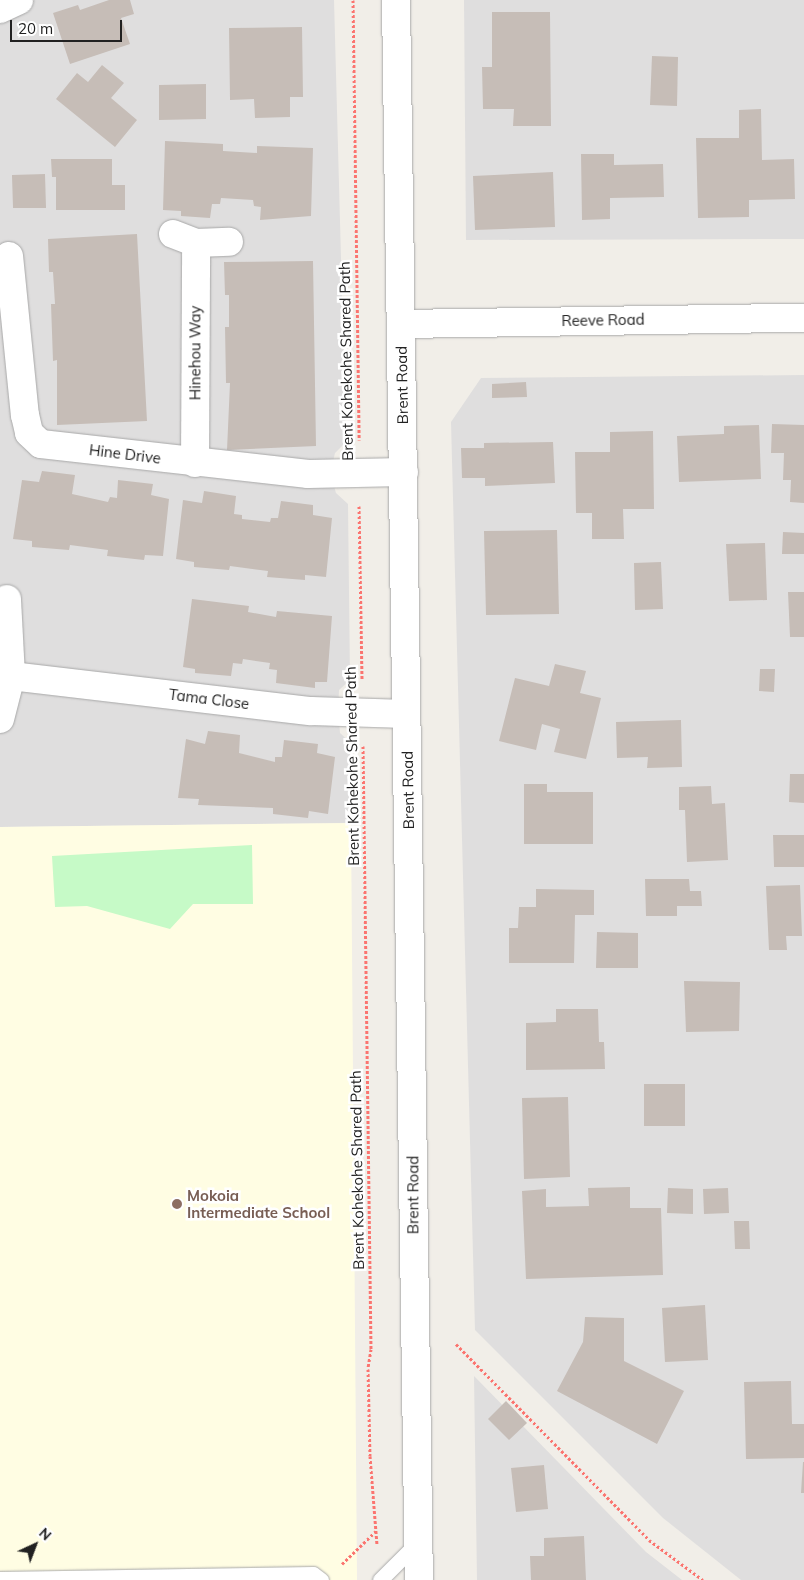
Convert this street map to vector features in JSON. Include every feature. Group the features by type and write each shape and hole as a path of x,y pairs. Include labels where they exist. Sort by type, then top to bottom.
{"street":[{"path":"0,9 19,0"},
{"name":"Brent Road","path":"396,0 419,1580"},
{"name":"Hinehou Way","path":"195,463 184,239 229,242"},
{"name":"Hine Drive","path":"8,256 29,432 41,444 195,463 308,474 404,472"},
{"name":"Reeve Road","path":"402,324 804,318"},
{"path":"0,719 12,676 7,600"},
{"name":"Tama Close","path":"12,676 311,710 406,714"}],"lane":[{"path":"380,1580 418,1542"},
{"path":"0,1579 313,1574 321,1580"}],"path":[{"name":"Brent Kohekohe Shared Path","path":"352,0 371,1349 368,1369 370,1456 377,1550"},
{"path":"456,1344 649,1540 703,1580"},
{"path":"338,1568 377,1530"}],"shaded area":[{"path":"0,0 334,0 346,442 335,453 330,473 336,493 348,504 350,680 339,690 338,711 340,733 351,743 351,823 0,827"},
{"path":"464,0 804,0 804,239 466,240"},
{"path":"804,375 804,1580 741,1580 663,1518 475,1330 451,422 481,378"},
{"name":"Mokoia Intermediate School","path":"351,823 357,1580 0,1580 0,827"},
{"path":"474,1376 646,1552 682,1580 477,1580"}],"green space":[{"path":"252,845 253,904 193,904 170,929 87,906 55,907 52,856"}],"building":[{"path":"109,0 130,0 134,14 121,18 130,44 70,64 53,13 78,5 80,10"},
{"path":"492,12 550,12 551,126 513,126 514,109 483,109 482,67 492,67"},
{"path":"302,27 303,97 290,97 290,117 255,118 254,99 230,100 229,28"},
{"path":"652,56 678,57 677,106 650,105"},
{"path":"102,65 124,83 111,98 137,120 115,147 56,99 77,73 88,82"},
{"path":"206,84 206,119 159,120 159,85"},
{"path":"761,109 762,160 794,159 795,199 749,200 749,217 698,218 696,138 739,138 739,110"},
{"path":"165,141 223,144 223,151 257,153 257,146 313,148 311,216 260,220 261,207 254,206 253,200 221,198 220,204 212,204 210,218 181,216 181,211 163,210"},
{"path":"581,154 614,154 614,165 663,164 664,197 610,198 610,219 582,220"},
{"path":"51,159 112,159 112,185 125,185 125,210 56,210 56,177 52,177"},
{"path":"553,172 555,227 475,230 473,176"},
{"path":"45,174 46,208 13,208 12,175"},
{"path":"137,234 147,421 57,425 57,360 53,361 51,304 55,304 53,272 49,272 48,239"},
{"path":"313,261 316,446 227,450 230,383 226,383 225,327 229,327 229,295 225,295 224,262"},
{"path":"526,382 527,397 492,398 492,384"},
{"path":"772,424 804,425 804,503 790,502 791,480 783,480 784,453 771,453"},
{"path":"759,425 761,479 679,482 677,436 724,434 724,426"},
{"path":"653,431 654,509 623,509 624,539 592,539 592,513 576,513 575,452 610,452 610,432"},
{"path":"553,442 555,483 485,486 485,478 462,478 461,448 484,448 484,443"},
{"path":"42,471 75,475 72,494 108,502 110,497 117,498 118,480 153,484 151,495 169,499 163,556 145,555 144,560 107,556 108,550 70,545 69,550 32,547 32,541 13,539 22,480 39,482"},
{"path":"204,491 236,496 234,514 242,515 242,519 270,522 271,518 278,518 281,501 313,505 313,515 332,518 326,577 305,575 305,580 267,577 268,571 230,566 229,570 194,567 194,562 176,559 183,500 202,503"},
{"path":"557,530 559,614 486,615 484,531"},
{"path":"783,532 804,533 804,554 782,554"},
{"path":"765,543 767,600 729,601 726,544"},
{"path":"661,562 663,609 635,610 634,563"},
{"path":"788,592 804,592 804,637 790,637"},
{"path":"192,599 249,606 248,612 276,617 277,611 332,616 327,682 315,682 315,688 276,683 277,670 269,669 270,663 243,659 242,664 233,663 231,676 195,673 195,669 183,667"},
{"path":"555,664 586,671 580,693 601,698 586,759 554,752 560,729 542,724 536,750 499,741 515,678 549,686"},
{"path":"760,669 775,669 774,692 759,691"},
{"path":"681,720 682,767 647,768 648,757 617,758 616,722"},
{"path":"208,731 240,735 239,753 275,762 275,757 282,757 284,740 318,744 317,753 335,757 328,814 309,811 308,818 273,814 273,808 198,805 199,799 178,798 186,739 205,744"},
{"path":"790,774 804,774 804,803 789,802"},
{"path":"524,784 547,784 547,792 593,792 593,844 524,844"},
{"path":"711,786 712,804 725,803 728,860 687,862 685,810 679,810 679,787"},
{"path":"773,835 804,835 804,867 774,867"},
{"path":"645,879 689,879 690,891 701,891 702,906 677,906 677,916 646,916"},
{"path":"800,885 802,936 786,936 787,950 769,950 766,886"},
{"path":"536,889 594,890 594,915 575,915 574,963 509,963 509,928 518,928 519,907 536,907"},
{"path":"597,932 638,933 638,968 596,968"},
{"path":"684,981 740,982 739,1031 686,1032"},
{"path":"556,1009 598,1009 599,1042 604,1042 605,1069 526,1070 526,1023 556,1022"},
{"path":"644,1084 685,1084 685,1126 644,1126"},
{"path":"568,1097 570,1177 524,1179 522,1098"},
{"path":"630,1187 630,1208 661,1208 663,1275 526,1279 522,1191 546,1189 546,1207 589,1206 588,1188"},
{"path":"668,1188 693,1189 693,1214 667,1213"},
{"path":"728,1188 729,1213 704,1214 703,1189"},
{"path":"734,1221 749,1221 750,1249 735,1249"},
{"path":"705,1305 708,1360 665,1362 662,1308"},
{"path":"585,1317 624,1318 624,1361 684,1391 657,1444 557,1391 583,1342"},
{"path":"791,1381 792,1424 804,1424 804,1458 746,1459 744,1382"},
{"path":"506,1401 527,1423 509,1440 488,1419"},
{"path":"803,1462 804,1493 801,1493"},
{"path":"544,1465 548,1509 516,1512 511,1468"},
{"path":"584,1536 586,1580 531,1580 530,1556 544,1556 544,1538"}],"place":[{"name":"Mokoia Intermediate School","path":"177,1204"}]}
